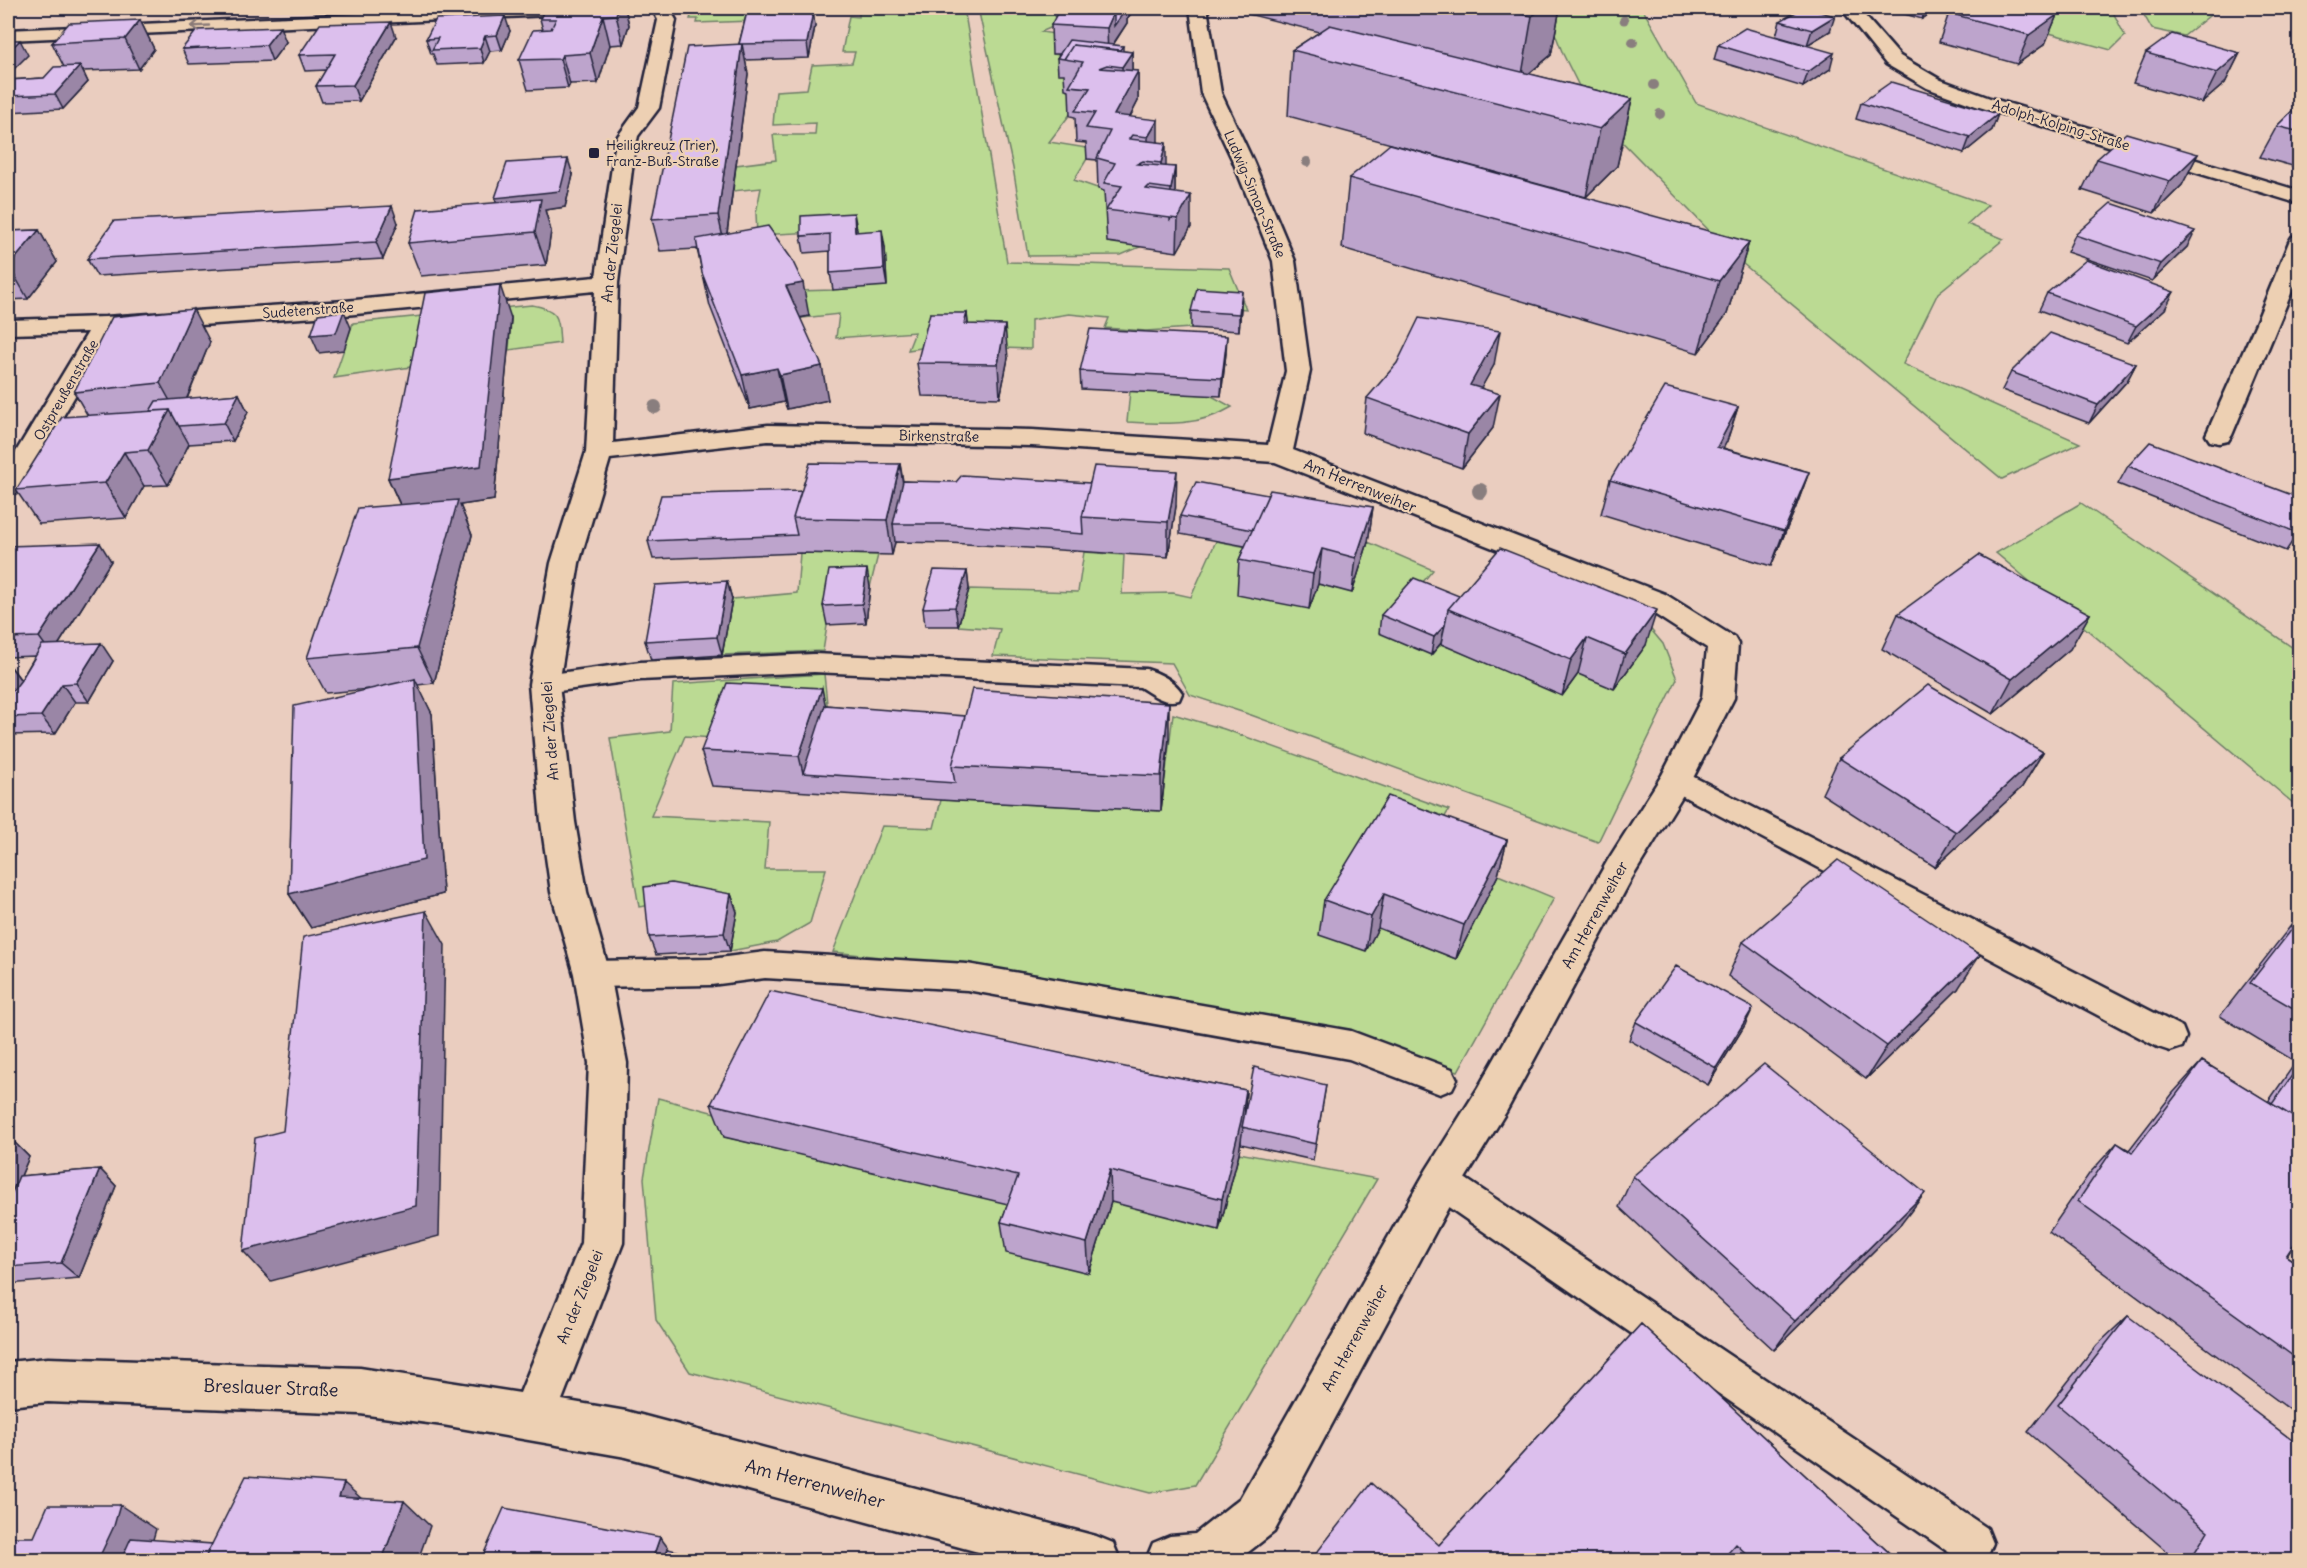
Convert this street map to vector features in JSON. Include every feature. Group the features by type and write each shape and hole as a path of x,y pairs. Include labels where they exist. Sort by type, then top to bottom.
{"street":[{"path":"8,36 594,8"},
{"name":"An der Ziegelei","path":"532,1418 602,1243 608,1062 592,974 569,892 561,846 544,684 565,563 599,452 607,283 626,144 628,136 649,108 667,20 661,8"},
{"name":"Ludwig-Simon-Straße","path":"1199,8 1211,93 1243,161 1284,261 1298,371 1279,454"},
{"name":"Adolph-Kolping-Straße","path":"1849,8 1893,60 1934,84 1994,105 2300,198"},
{"path":"2219,435 2268,323 2300,242"},
{"name":"Sudetenstraße","path":"8,327 105,324 345,308 607,283"},
{"name":"Ostpreußenstraße","path":"8,486 105,324"},
{"name":"Birkenstraße","path":"599,452 768,433 1032,438 1279,454"},
{"name":"Am Herrenweiher","path":"1170,1560 1204,1557 1257,1515 1441,1182 1492,1100 1620,869 1676,780 1718,698 1723,644 1656,602 1279,454"},
{"name":"Breslauer Straße","path":"8,1384 48,1380 360,1391 532,1418"},
{"name":"Am Herrenweiher","path":"532,1418 626,1434 1096,1560"}],"lane":[{"path":"544,684 640,671 814,663 1146,678 1169,693"},
{"path":"1676,780 2170,1037"},
{"path":"592,974 711,972 765,965 967,977 1202,1020 1351,1044 1440,1079"},
{"path":"1441,1182 1972,1543"}],"green space":[{"path":"694,8 755,8 752,21 697,23 698,19 690,19"},
{"path":"859,8 964,8 1007,262 1229,268 1246,309 1196,305 1191,328 1146,331 1105,328 1109,318 1069,314 1031,320 1031,349 934,346 908,350 915,332 836,338 839,314 793,319 809,316 797,291 833,290 857,249 857,230 757,235 756,213 761,188 733,191 736,165 776,160 773,135 815,135 816,123 773,125 776,91 807,89 812,65 852,63 855,52 842,52 849,16 859,17"},
{"path":"978,8 1079,8 1073,18 1041,32 1061,35 1053,54 1070,56 1074,75 1084,91 1074,109 1049,142 1093,149 1074,180 1115,194 1122,218 1140,247 1121,255 1028,256 1013,168"},
{"path":"1545,8 1642,8 1696,103 1988,205 1967,224 2004,239 1938,293 1903,364 2080,443 2002,479 1736,258 1591,110 1563,54"},
{"path":"1958,8 2111,8 2125,36 2111,50"},
{"path":"2140,8 2219,8 2184,36 2152,29"},
{"path":"532,305 548,309 556,316 560,343 509,350 511,319 432,364 334,378 353,323"},
{"path":"1130,391 1210,395 1232,407 1207,418 1181,423 1127,422"},
{"path":"2081,503 2299,652 2299,808 1996,553"},
{"path":"1216,541 1257,549 1309,609 1318,584 1352,592 1368,542 1433,570 1411,596 1431,655 1441,644 1562,695 1578,674 1642,619 1663,644 1677,679 1598,842 1251,715 1190,695 1172,663 993,656 1000,629 958,626 969,589 1078,592 1084,552 1124,555 1122,594 1173,593 1191,597"},
{"path":"800,553 878,555 870,587 833,588 823,651 722,655 732,599 797,593"},
{"path":"824,674 829,723 728,739 685,736 651,816 769,822 765,869 826,869 810,923 777,942 730,951 736,912 677,901 639,907 610,738 670,731 673,684"},
{"path":"1173,714 1224,729 1449,810 1378,928 1456,959 1498,875 1554,898 1458,1071 1343,1033 1023,972 833,952 882,826 934,828 941,800 1161,811"},
{"path":"658,1098 734,1118 725,1137 920,1182 1111,1202 1239,1153 1377,1179 1195,1485 1150,1493 690,1372 656,1320 644,1178"}],"building":[{"path":"545,8 618,8 616,15 603,16 590,53 562,55 560,59 519,60 533,30 551,29 556,19 540,19"},
{"path":"748,8 800,8 799,12 813,12 807,43 739,44"},
{"path":"1060,8 1114,12 1107,28 1051,25"},
{"path":"1087,8 1127,8 1114,26 1114,12 1085,10"},
{"path":"1493,8 1543,8 1532,16"},
{"path":"1803,8 1835,16 1812,30 1780,21"},
{"path":"1958,8 2029,8 2057,15 2029,35 1949,13"},
{"path":"505,16 497,35 485,36 480,48 432,50 438,38 426,39 436,19"},
{"path":"140,20 125,39 52,43 69,23"},
{"path":"391,22 353,85 316,86 335,54 299,55 320,24"},
{"path":"1330,25 1632,99 1600,129 1292,50"},
{"path":"280,27 266,45 182,49 197,30"},
{"path":"1745,28 1834,53 1808,72 1718,45"},
{"path":"2172,34 2240,53 2217,73 2146,53"},
{"path":"8,40 20,40 8,52"},
{"path":"1069,40 1123,46 1120,50 1073,45 1064,59 1057,58"},
{"path":"742,44 718,215 652,219 687,47"},
{"path":"1073,45 1132,52 1122,67 1107,65 1099,68 1138,71 1114,115 1158,120 1148,137 1132,135 1129,139 1166,143 1161,163 1143,161 1137,164 1175,167 1171,189 1149,186 1146,189 1191,195 1178,219 1106,210 1122,186 1104,183 1115,163 1097,158 1110,131 1086,128 1095,113 1075,111 1090,88 1069,86 1083,62 1064,59"},
{"path":"80,66 55,94 8,96 8,80 44,78 54,67"},
{"path":"1891,82 1998,114 1970,137 1861,103"},
{"path":"2300,103 2300,132 2277,126"},
{"path":"2126,133 2198,154 2170,181 2097,159"},
{"path":"1390,144 1749,242 1719,281 1349,178"},
{"path":"568,159 560,191 495,198 507,163"},
{"path":"541,199 535,232 408,243 418,209"},
{"path":"2111,203 2195,231 2161,264 2075,235"},
{"path":"392,206 376,242 87,259 114,221"},
{"path":"854,213 855,232 882,230 884,269 830,273 830,234 801,236 801,216"},
{"path":"768,226 791,258 803,283 786,286 822,366 780,375 777,368 742,375 702,273 696,239"},
{"path":"39,230 9,266 8,266 8,231"},
{"path":"2086,260 2174,292 2136,326 2047,293"},
{"path":"500,285 481,466 388,478 425,293"},
{"path":"1197,288 1242,291 1239,314 1191,311"},
{"path":"193,309 160,383 74,392 112,317"},
{"path":"344,311 336,333 311,335 318,314"},
{"path":"930,313 967,313 964,324 1005,325 998,364 917,363"},
{"path":"1419,318 1500,331 1470,385 1500,394 1468,434 1367,398 1397,363"},
{"path":"1090,329 1227,336 1222,378 1080,371"},
{"path":"2050,333 2136,364 2098,405 2011,372"},
{"path":"1665,387 1738,407 1717,447 1809,472 1784,531 1610,480"},
{"path":"239,394 224,423 179,426 170,410 150,411 156,401"},
{"path":"170,410 148,450 124,452 105,483 16,490 62,417"},
{"path":"2150,442 2300,498 2300,530 2298,533 2128,466"},
{"path":"810,463 900,464 887,520 793,518"},
{"path":"1094,466 1177,471 1168,522 1082,517"},
{"path":"962,475 1090,483 1082,517 1083,534 948,524 893,524 903,481 956,482"},
{"path":"1196,482 1268,495 1252,530 1180,516"},
{"path":"1270,490 1373,507 1356,558 1322,549 1313,574 1239,560"},
{"path":"801,491 793,518 797,535 648,541 661,495"},
{"path":"458,500 417,648 307,658 358,508"},
{"path":"100,543 39,637 8,638 8,546"},
{"path":"1500,548 1657,610 1625,654 1587,638 1571,660 1448,609"},
{"path":"1979,555 2090,614 2012,679 1898,614"},
{"path":"867,569 862,604 823,606 829,570"},
{"path":"934,570 967,571 955,607 923,608"},
{"path":"1414,578 1459,596 1448,609 1445,625 1434,637 1381,615"},
{"path":"727,581 717,637 645,641 655,585"},
{"path":"101,643 76,683 62,684 41,716 8,717 8,697 42,645"},
{"path":"415,679 424,860 289,894 294,706"},
{"path":"727,683 822,688 799,756 701,751"},
{"path":"1928,685 2043,752 1956,832 1839,758"},
{"path":"972,689 1169,703 1161,776 952,766"},
{"path":"825,705 965,716 952,766 955,783 803,773"},
{"path":"1388,796 1507,840 1464,925 1384,894 1371,917 1324,900"},
{"path":"1838,860 1980,955 1887,1046 1743,942"},
{"path":"671,883 731,894 724,933 649,937 644,887"},
{"path":"426,911 416,1206 243,1251 255,1138 283,1131 303,937"},
{"path":"2300,919 2300,1012 2250,983"},
{"path":"1676,966 1753,1008 1716,1068 1636,1022"},
{"path":"770,991 1139,1070 1246,1090 1222,1199 1110,1170 1087,1243 1001,1222 1018,1176 711,1104"},
{"path":"2202,1061 2300,1121 2300,1235 2286,1256 2300,1265 2300,1361 2078,1201 2117,1143 2132,1153"},
{"path":"1764,1064 1925,1193 1795,1321 1633,1176"},
{"path":"2300,1064 2300,1121 2272,1104"},
{"path":"1254,1067 1326,1085 1316,1144 1242,1127"},
{"path":"100,1169 61,1263 8,1267 8,1202 19,1176"},
{"path":"2128,1316 2300,1446 2300,1560 2190,1560 2208,1531 2058,1405"},
{"path":"1641,1324 1897,1560 1753,1560 1736,1544 1722,1560 1311,1560 1371,1483 1439,1545"},
{"path":"246,1476 344,1483 339,1497 404,1501 382,1560 204,1560"},
{"path":"48,1505 120,1505 114,1526 98,1560 8,1560 8,1537 34,1537"},
{"path":"504,1508 660,1537 652,1560 481,1560"},
{"path":"131,1538 212,1544 204,1560 121,1560"},
{"path":"668,1549 713,1560 664,1560"}],"place":[{"name":"Heiligkreuz (Trier), Franz-Buß-Straße","path":"594,153"}]}
